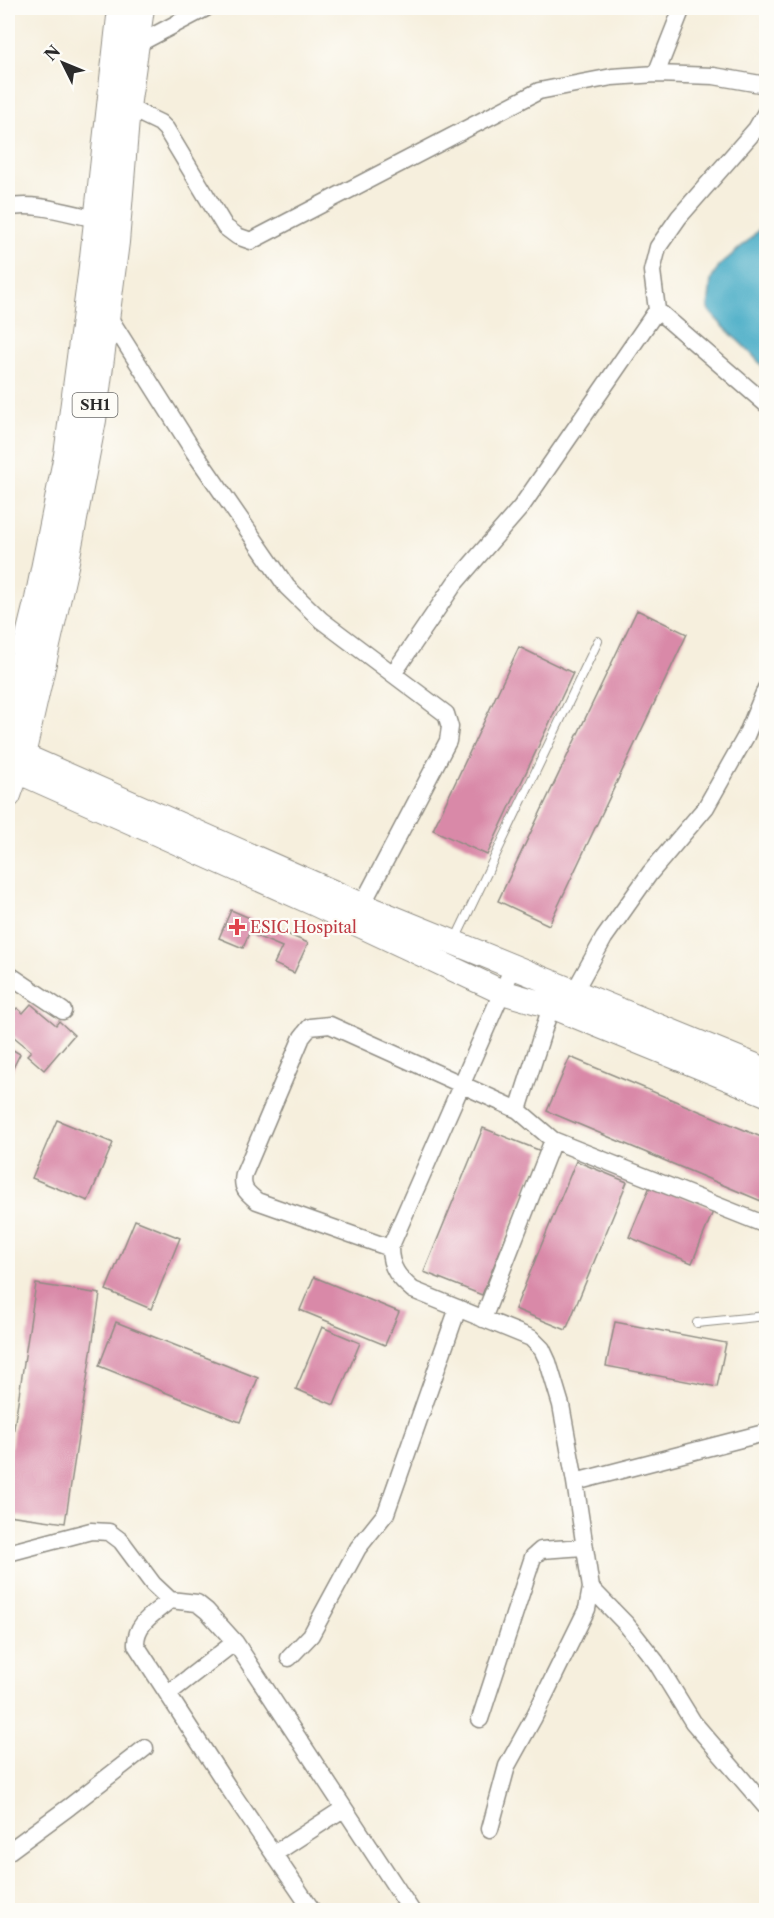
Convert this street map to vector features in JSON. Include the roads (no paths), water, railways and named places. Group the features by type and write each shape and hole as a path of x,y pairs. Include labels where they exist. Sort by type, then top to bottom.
{"main road":[{"name":"SH1","path":"8,721 38,599 67,455 91,275 121,8"},
{"name":"SH1","path":"8,795 13,760 69,544 93,420 107,314 127,107 141,8"},
{"path":"13,760 513,967 561,994 766,1094"},
{"path":"13,760 502,992 561,994 766,1070"}],"street":[{"path":"136,45 206,8"},
{"path":"656,74 682,8"},
{"path":"127,107 160,123 225,227 237,236 251,240 539,92 612,77 656,74 714,76 766,85"},
{"path":"766,112 756,129 678,217 658,247 652,271 657,310 766,404"},
{"path":"8,208 28,206 96,219"},
{"path":"393,675 455,583 520,507 657,310"},
{"path":"107,314 194,452 287,587 321,620 446,714 450,727 448,741 362,905"},
{"path":"518,1110 561,994 650,873 706,807 746,736 766,688"},
{"path":"490,1829 507,1766 533,1719 587,1609 591,1588 575,1482 561,1405 542,1349 531,1338 413,1290 399,1279 390,1262 390,1248 513,967"},
{"path":"8,974 63,1011"},
{"path":"390,1248 256,1201 244,1191 242,1185 244,1174 302,1037 310,1027 330,1025 518,1110 553,1140 766,1225"},
{"path":"483,1319 553,1140"},
{"path":"289,1658 311,1635 358,1548 386,1513 458,1308"},
{"path":"575,1482 764,1433"},
{"path":"8,1553 91,1531 109,1532 121,1541 153,1584 170,1600 196,1603 207,1611 235,1642 411,1911"},
{"path":"480,1719 532,1557 541,1550 584,1547"},
{"path":"591,1588 626,1624 656,1662 693,1722 766,1807"},
{"path":"170,1600 139,1627 136,1634 136,1645 312,1911"},
{"path":"169,1693 235,1642"},
{"path":"8,1852 144,1748"},
{"path":"274,1854 343,1809"}],"lane":[{"path":"454,943 598,641"},
{"path":"697,1323 766,1316"}],"water":[{"path":"766,222 766,371 708,309 711,280 719,266"}],"place":[{"name":"ESIC Hospital","path":"237,927"}]}
